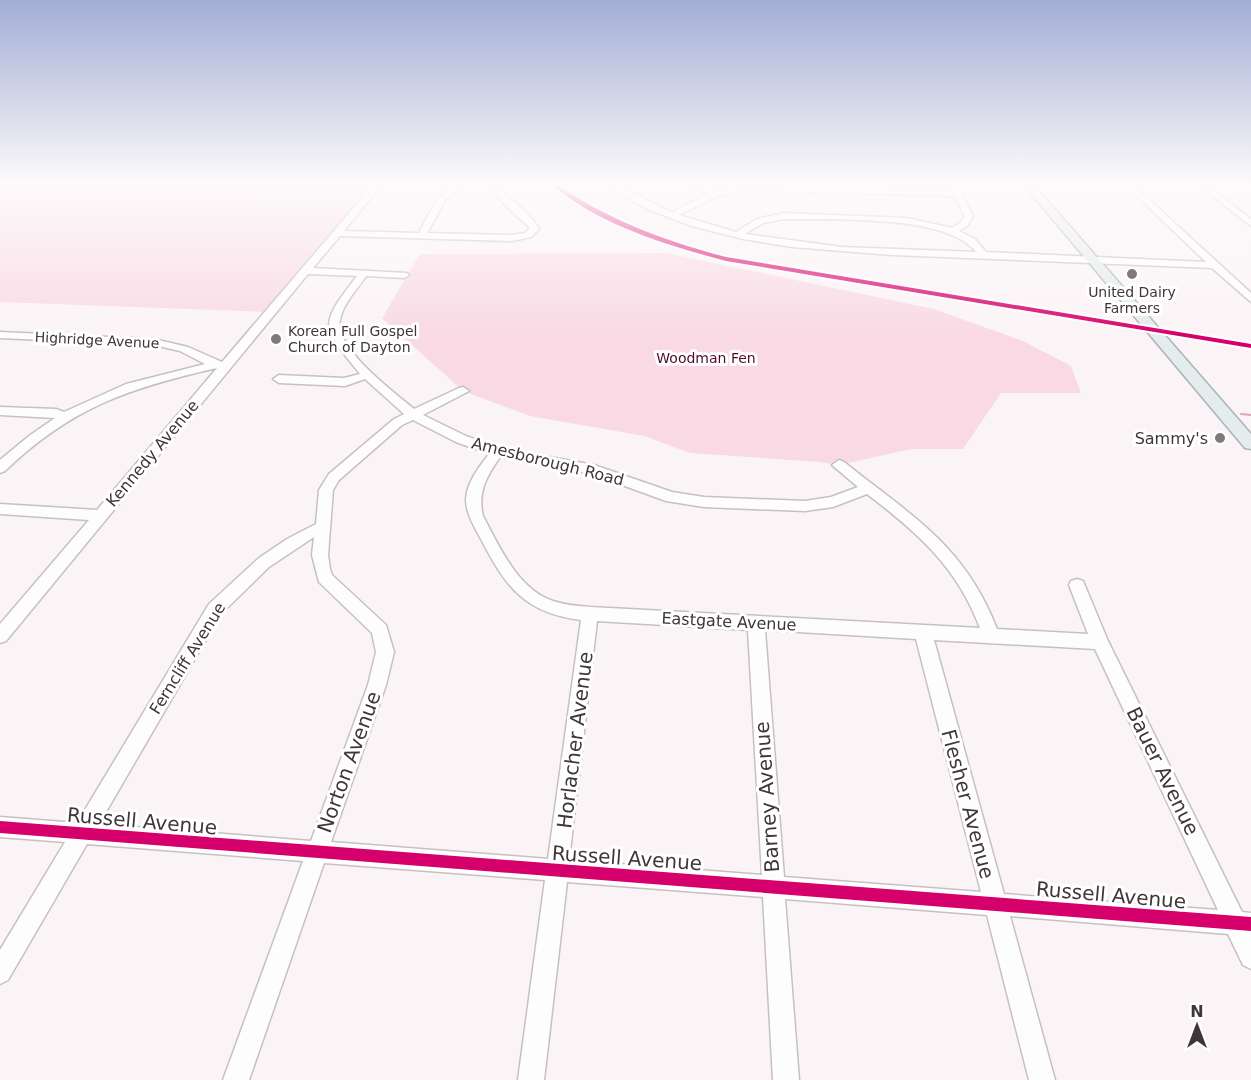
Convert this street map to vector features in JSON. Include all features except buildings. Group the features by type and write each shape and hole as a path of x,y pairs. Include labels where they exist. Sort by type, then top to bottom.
{"main road":[{"path":"1071,234 1251,444"}],"street":[{"name":"Kennedy Avenue","path":"0,636 220,365 306,271 335,234"},
{"path":"405,234 512,238 529,234"},
{"path":"741,234 831,249 1214,265"},
{"path":"959,234 972,241 983,255"},
{"path":"1182,234 1251,298"},
{"path":"306,271 404,274"},
{"name":"Amesborough Road","path":"364,273 337,312 332,325 336,337 367,375 412,414 462,439 497,452 594,470 671,497 704,502 805,506 833,502 867,489"},
{"name":"Highridge Avenue","path":"0,335 154,342 184,349 220,365"},
{"path":"0,468 25,445 64,417 100,398 133,385 220,365"},
{"path":"279,379 345,382 367,375"},
{"path":"322,527 326,490 334,477 388,430 412,414 462,391"},
{"path":"0,411 56,413 64,417"},
{"name":"Eastgate Avenue","path":"497,452 479,477 472,497 476,516 516,583 532,598 554,608 590,614 1100,642"},
{"path":"839,465 920,529 949,558 975,597 991,635"},
{"path":"0,509 100,515"},
{"name":"Ferncliff Avenue","path":"0,972 215,609 245,577 270,558 322,527"},
{"name":"Norton Avenue","path":"236,1080 377,685 385,652 380,630 325,578 320,555 322,527"},
{"name":"Bauer Avenue","path":"1077,585 1100,642 1243,923 1251,957"},
{"name":"Horlacher Avenue","path":"531,1080 590,614"},
{"name":"Barney Avenue","path":"756,622 786,1080"},
{"name":"Flesher Avenue","path":"923,632 1042,1080"},
{"name":"Russell Avenue","path":"0,827 1243,923"}],"green space":[{"path":"0,234 335,234 270,312 0,302"},
{"name":"Woodman Fen","path":"666,253 934,309 1023,341 1071,366 1081,393 1001,393 963,449 911,449 839,465 690,453 644,436 530,416 463,391 382,318 420,254"}],"waterway":[{"path":"1241,414 1251,415"}],"cycle path":[{"path":"646,234 726,259 1251,346"},
{"path":"0,827 1251,924"}],"place":[{"name":"United Dairy Farmers","path":"1132,274"},
{"name":"Korean Full Gospel Church of Dayton","path":"276,339"},
{"name":"Sammy's","path":"1220,438"}]}
